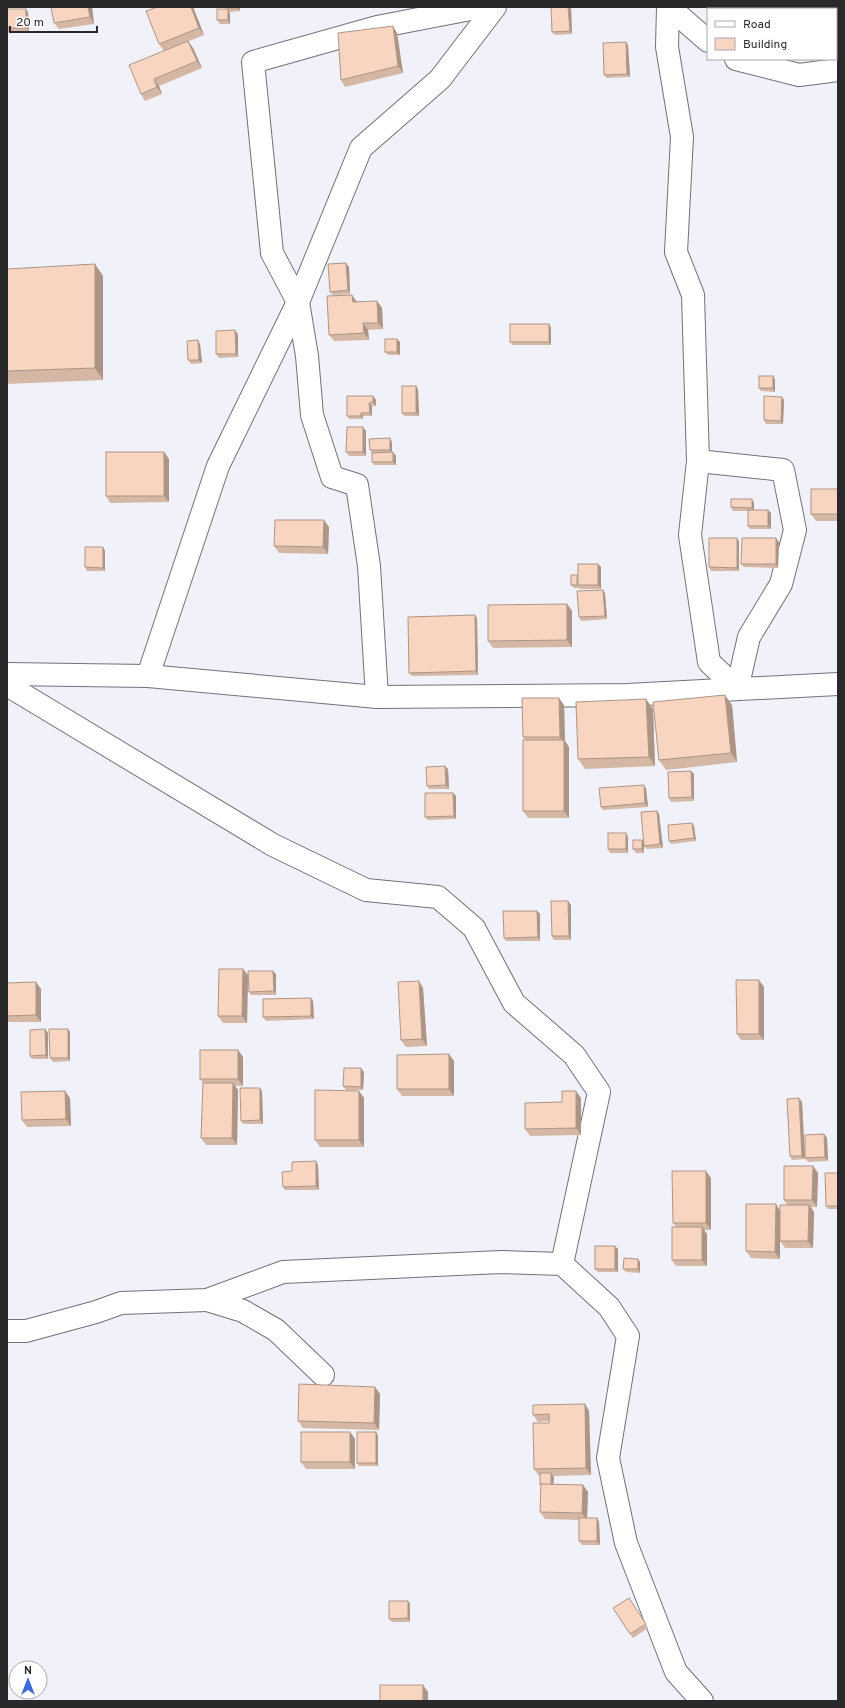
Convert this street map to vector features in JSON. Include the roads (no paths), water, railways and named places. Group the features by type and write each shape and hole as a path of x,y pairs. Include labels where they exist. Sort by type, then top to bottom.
{"street":[{"path":"377,697 369,566 357,485 332,477 312,415 306,356 298,302 272,253 253,62 377,28 481,7"},
{"path":"148,676 218,466 298,302 361,148 440,79 495,7"},
{"path":"668,7 707,40"},
{"path":"668,7 666,47 682,137 676,252 693,295 698,461 690,535 709,662 736,689"},
{"path":"740,60 799,75 838,70"},
{"path":"698,461 784,470 794,530 781,584 749,637 736,689"},
{"path":"7,674 148,676 377,697 627,695 838,684"},
{"path":"7,685 273,845 366,890 438,897 474,928 514,1003 574,1055 599,1092 562,1264"},
{"path":"7,1331 26,1331 96,1312 120,1303 207,1300 284,1272 501,1262 562,1264 609,1307 628,1336 608,1458 626,1543 676,1672 702,1701"},
{"path":"207,1300 243,1311 276,1330 323,1376"}]}
